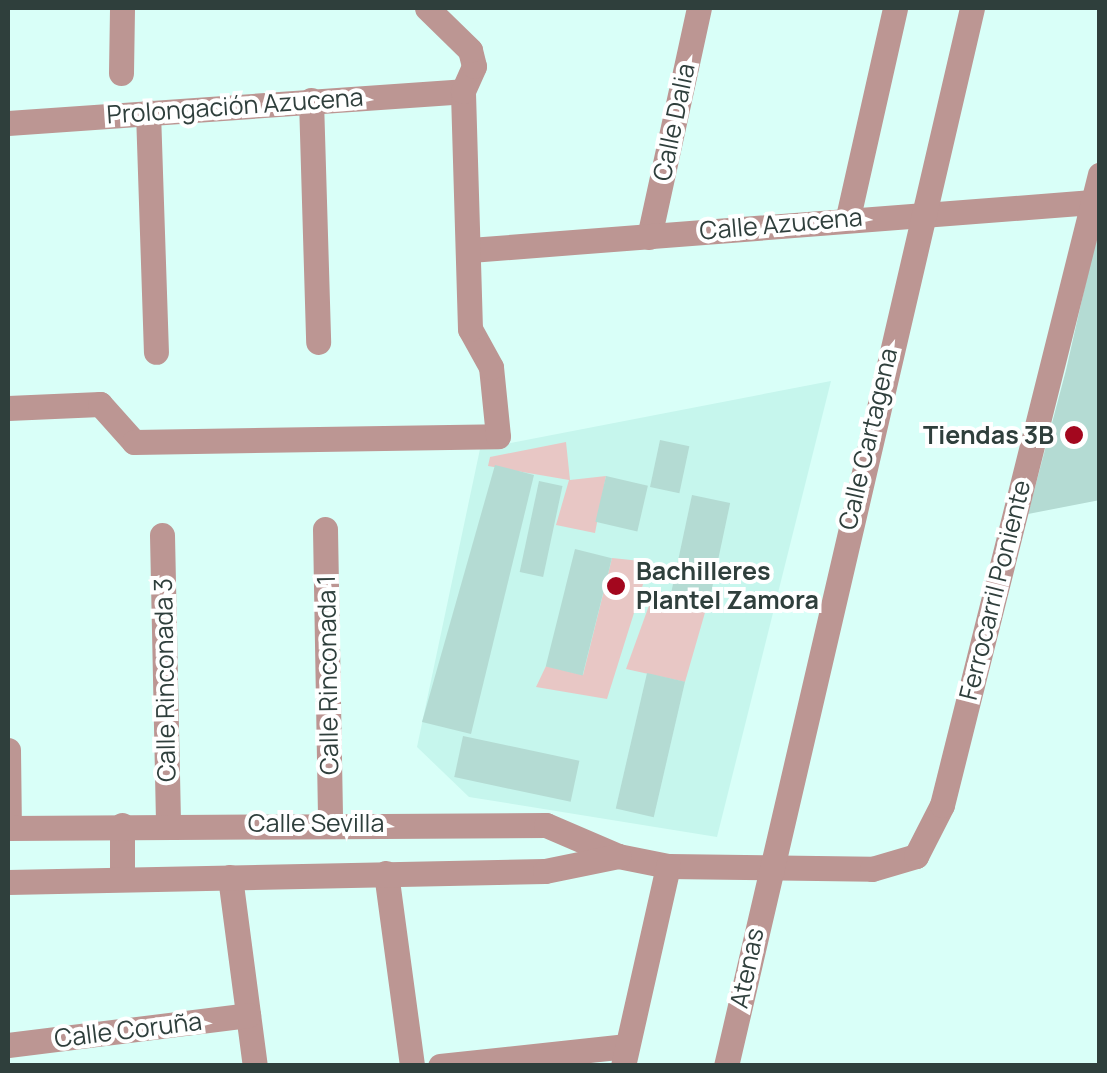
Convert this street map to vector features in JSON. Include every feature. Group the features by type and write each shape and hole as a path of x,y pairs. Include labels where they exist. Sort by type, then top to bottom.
{"street":[{"path":"121,74 122,8"},
{"path":"8,408 100,404 134,442 498,436 491,367 470,329 463,91 474,66 470,50 427,8"},
{"name":"Calle Dalia","path":"648,237 699,8"},
{"path":"848,217 895,8"},
{"name":"Calle Cartagena","path":"768,870 972,8"},
{"name":"Prolongación Azucena","path":"8,123 463,91"},
{"path":"311,100 318,342"},
{"path":"148,112 156,352"},
{"name":"Ferrocarril Poniente","path":"768,870 898,864 930,838 1100,174"},
{"name":"Calle Azucena","path":"470,250 921,211 1092,202"},
{"name":"Calle Rinconada 1","path":"326,528 330,821"},
{"name":"Calle Rinconada 3","path":"162,535 168,824"},
{"path":"8,750 8,828"},
{"name":"Calle Sevilla","path":"8,828 330,821 546,825 618,856 668,866 768,870"},
{"path":"122,826 122,880"},
{"name":"Calle Sevilla","path":"8,882 545,871 618,856"},
{"path":"440,1066 625,1056 668,866"},
{"name":"Atenas","path":"726,1066 768,870"},
{"path":"386,872 412,1066"},
{"path":"230,877 255,1066"},
{"name":"Calle Coruña","path":"8,1044 248,1015"}],"shaded area":[{"name":"Bachilleres Plantel Zamora","path":"831,381 717,837 469,797 417,747 480,449"},
{"path":"566,442 570,480 606,476 595,533 556,525 569,480 488,466 490,457"},
{"path":"612,558 650,562 607,699 536,687 546,666 583,675"},
{"path":"651,600 706,609 685,682 626,669"}],"building":[{"name":"Tiendas 3B","path":"1098,229 1100,500 1028,514 1066,370"},
{"path":"660,440 689,446 679,493 650,487"},
{"path":"495,465 534,475 471,734 422,722"},
{"path":"606,476 648,486 637,531 595,522"},
{"path":"539,481 562,486 543,577 520,572"},
{"path":"692,495 730,503 707,610 669,602"},
{"path":"575,549 612,558 583,676 546,666"},
{"path":"647,673 685,682 654,817 616,808"},
{"path":"463,736 579,761 571,802 454,777"}],"place":[{"name":"Tiendas 3B","path":"1074,435"},
{"name":"Bachilleres Plantel Zamora","path":"616,586"}]}
